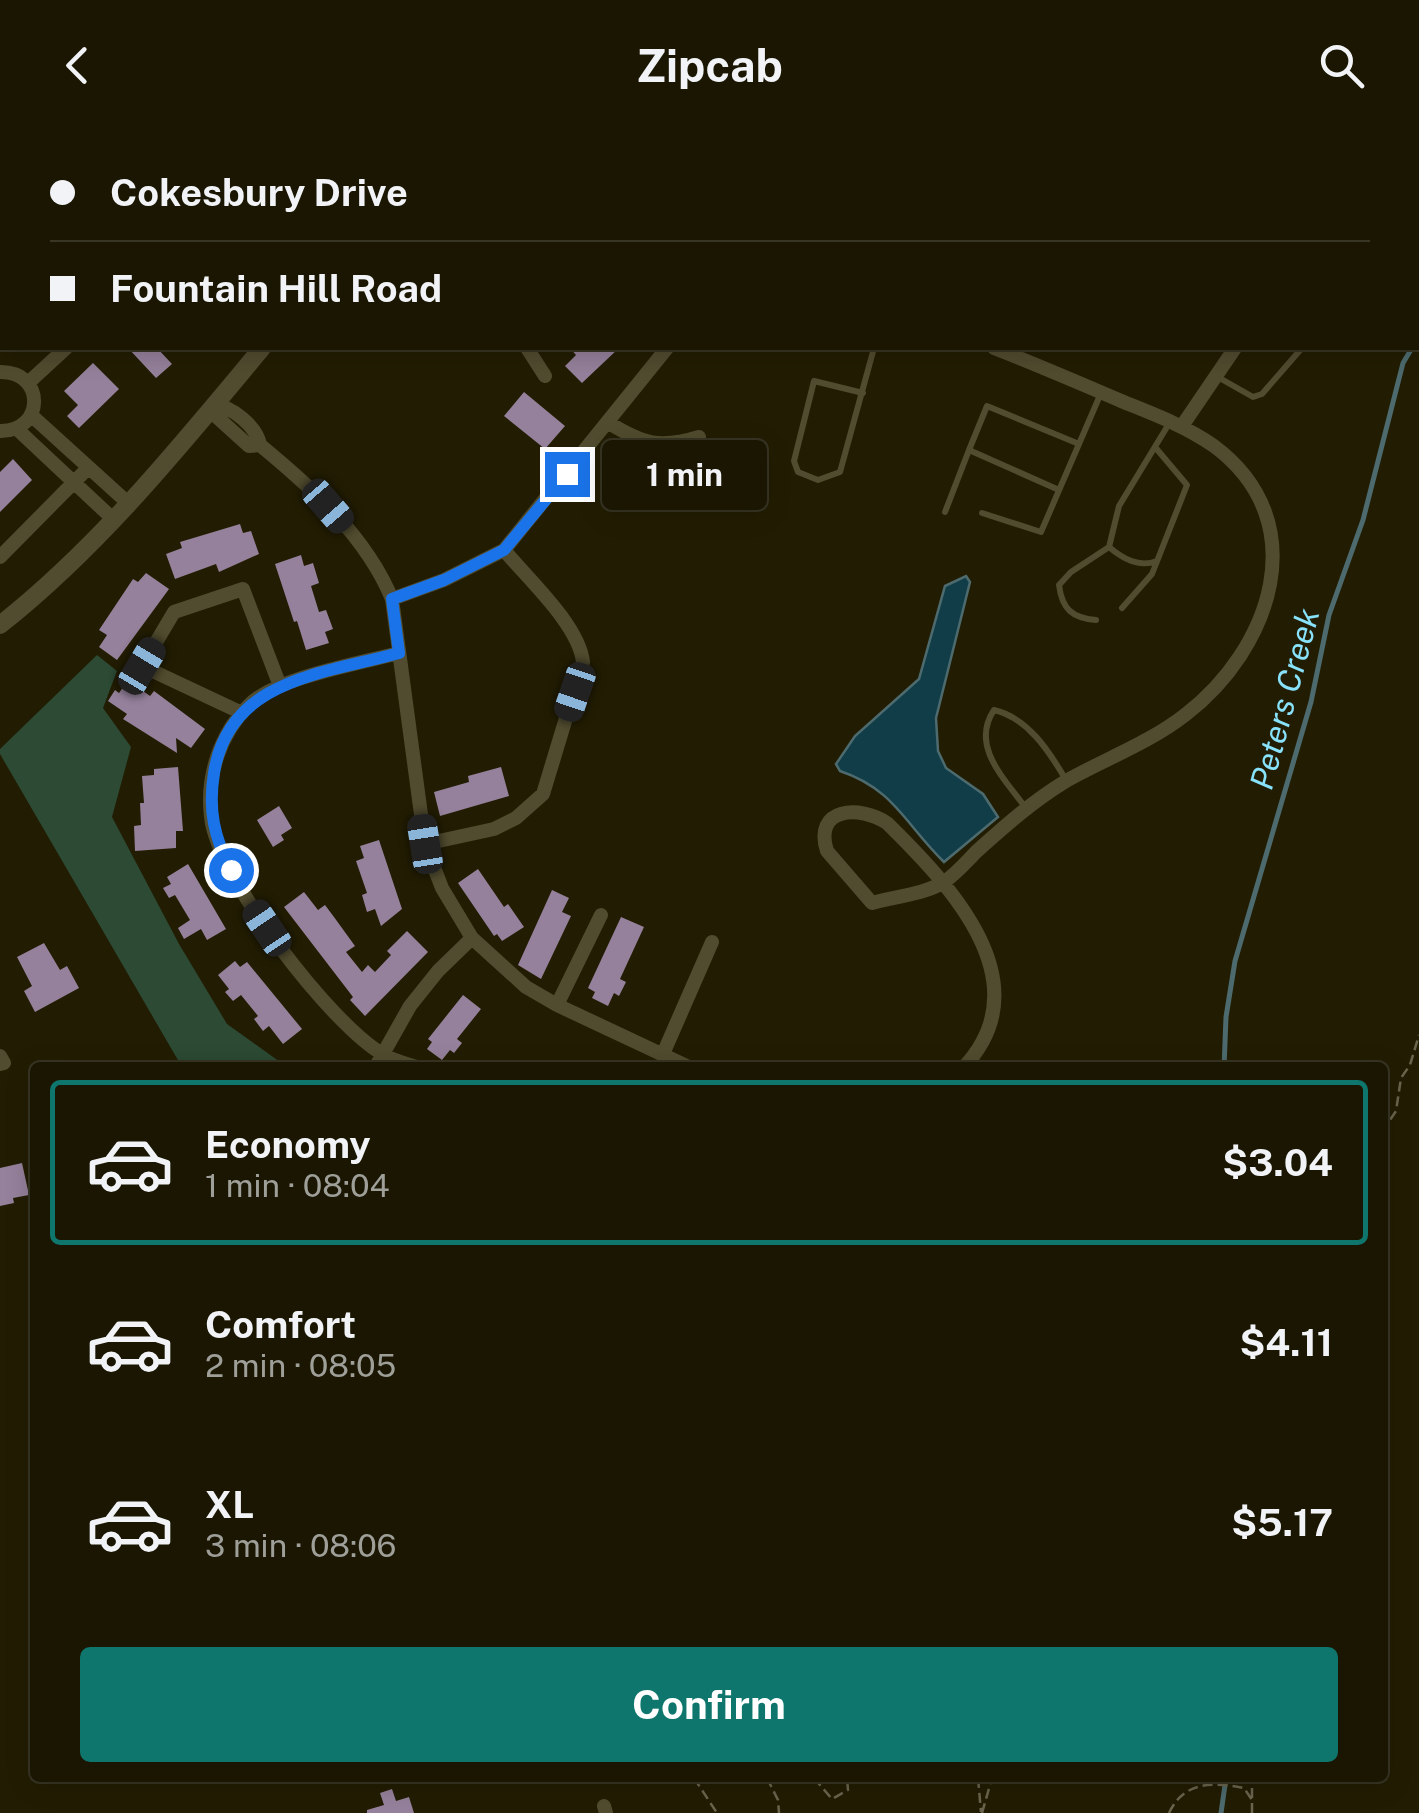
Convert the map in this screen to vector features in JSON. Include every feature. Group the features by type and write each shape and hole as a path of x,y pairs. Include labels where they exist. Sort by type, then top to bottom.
{"street":[{"path":"28,383 64,350"},
{"path":"0,625 68,566 128,504 260,350"},
{"path":"528,350 545,376"},
{"path":"392,599 444,580 504,550 665,350"},
{"path":"968,1062 992,1024 996,982 982,942 942,884 901,836 876,815 843,812 826,828 826,851 872,903 942,884 1025,807 1160,732 1211,693 1256,630 1266,604 1274,547 1268,520 1256,494 1229,460 1176,424 999,350"},
{"path":"1176,424 1234,350"},
{"path":"0,372 17,374 28,383 34,396 31,415 17,429 0,431"},
{"path":"214,405 226,406 258,435 260,445 328,506 383,577 392,599 425,844 442,888 472,938 512,976 557,1006 679,1062"},
{"path":"31,415 128,504"},
{"path":"609,422 646,443 682,442 699,436"},
{"path":"17,429 113,519"},
{"path":"0,556 88,468"},
{"path":"425,844 494,828 516,818 543,794 583,662 582,647 504,550"},
{"path":"242,713 142,666 174,612 243,589 280,686"},
{"path":"399,653 280,686 252,701 231,724 222,743 214,768 211,818 218,844 244,895 289,960 379,1061 410,1006 472,938"},
{"path":"557,1006 601,916"},
{"path":"663,1054 712,942"}],"lane":[{"path":"863,392 814,382 794,461 798,472 818,480 840,472 863,392 874,350"},
{"path":"1215,375 1252,396 1262,394 1300,350"},
{"path":"982,512 1041,532 1102,392"},
{"path":"945,512 987,406 1079,444"},
{"path":"1096,620 1079,618 1068,611 1061,600 1059,585 1071,572 1109,547 1119,506 1155,447 1176,424"},
{"path":"1122,608 1147,584 1187,485 1155,447"},
{"path":"969,450 1059,490"},
{"path":"1109,547 1142,565 1159,560"},
{"path":"1025,807 991,760 984,743 987,720 994,710 1010,714 1028,728 1067,781"}],"path":[{"path":"1388,1123 1396,1111 1401,1078 1410,1065 1419,1035"},
{"path":"697,1782 717,1813"},
{"path":"768,1782 778,1800 779,1813"},
{"path":"818,1782 832,1798 848,1790 847,1782"},
{"path":"978,1782 981,1813"},
{"path":"981,1813 991,1782"},
{"path":"1252,1813 1254,1782"},
{"path":"1169,1813 1183,1792 1206,1784 1244,1788 1252,1800"}],"green space":[{"path":"97,655 117,671 103,708 131,747 112,817 179,944 227,1024 280,1062 179,1062 0,749"}],"water":[{"path":"966,576 970,582 936,718 938,751 946,768 983,794 998,817 944,862 874,787 840,771 836,764 855,736 919,679 945,586"}],"building":[{"path":"130,350 159,350 172,364 156,378"},
{"path":"572,350 617,350 582,383 565,366 576,355"},
{"path":"93,363 119,389 79,428 67,416 78,405 64,391"},
{"path":"524,392 565,426 545,449 504,416"},
{"path":"13,459 32,480 0,512 0,472"},
{"path":"240,524 243,533 251,531 259,554 219,572 216,564 175,579 166,554 182,548 180,542"},
{"path":"301,555 304,566 313,563 319,583 311,586 319,612 326,610 333,629 325,632 329,643 306,650 275,564"},
{"path":"146,573 169,589 117,660 99,647 107,635 99,630 133,579 138,582"},
{"path":"128,680 150,696 154,691 205,729 191,748 176,738 177,753 123,719 127,714 108,701"},
{"path":"178,767 183,831 176,831 176,848 135,851 134,826 141,825 140,803 144,803 142,776 154,775 154,769"},
{"path":"501,767 509,796 440,816 434,792 469,782 468,776"},
{"path":"279,806 292,828 273,847 257,820"},
{"path":"379,840 402,909 381,926 375,909 367,912 362,895 367,893 356,861 364,858 360,846"},
{"path":"188,864 226,929 207,940 201,929 184,939 178,928 190,920 175,895 169,898 163,888 171,884 167,877"},
{"path":"478,869 504,907 508,904 524,927 502,941 497,934 494,936 458,883"},
{"path":"552,890 569,898 562,912 571,916 541,979 518,965"},
{"path":"304,892 318,910 325,905 334,917 355,946 346,952 362,972 368,965 375,972 391,955 387,951 407,931 428,952 365,1016 284,907"},
{"path":"621,917 644,927 620,979 626,982 608,1006 592,998 595,992 588,988"},
{"path":"44,943 60,970 67,966 79,988 35,1012 24,991 32,986 17,957"},
{"path":"235,961 240,967 247,962 302,1029 283,1044 269,1026 263,1031 254,1019 258,1016 241,995 233,1001 225,992 229,989 218,975"},
{"path":"463,995 481,1009 457,1039 462,1043 442,1060 427,1049 432,1042 428,1039"},
{"path":"22,1163 29,1195 0,1206 0,1168"},
{"path":"392,1789 396,1801 409,1797 414,1813 367,1813 384,1805 380,1793"}],"waterway":[{"name":"Peters Creek","path":"1224,1062 1226,1017 1235,961 1311,702 1329,615 1363,520 1403,363 1411,350"},
{"name":"Peters Creek","path":"1221,1813 1225,1782"}],"route":[{"path":"231,870 211,818 214,768 231,724 252,701 280,686 399,653 392,599 444,580 504,550 567,474"}]}
